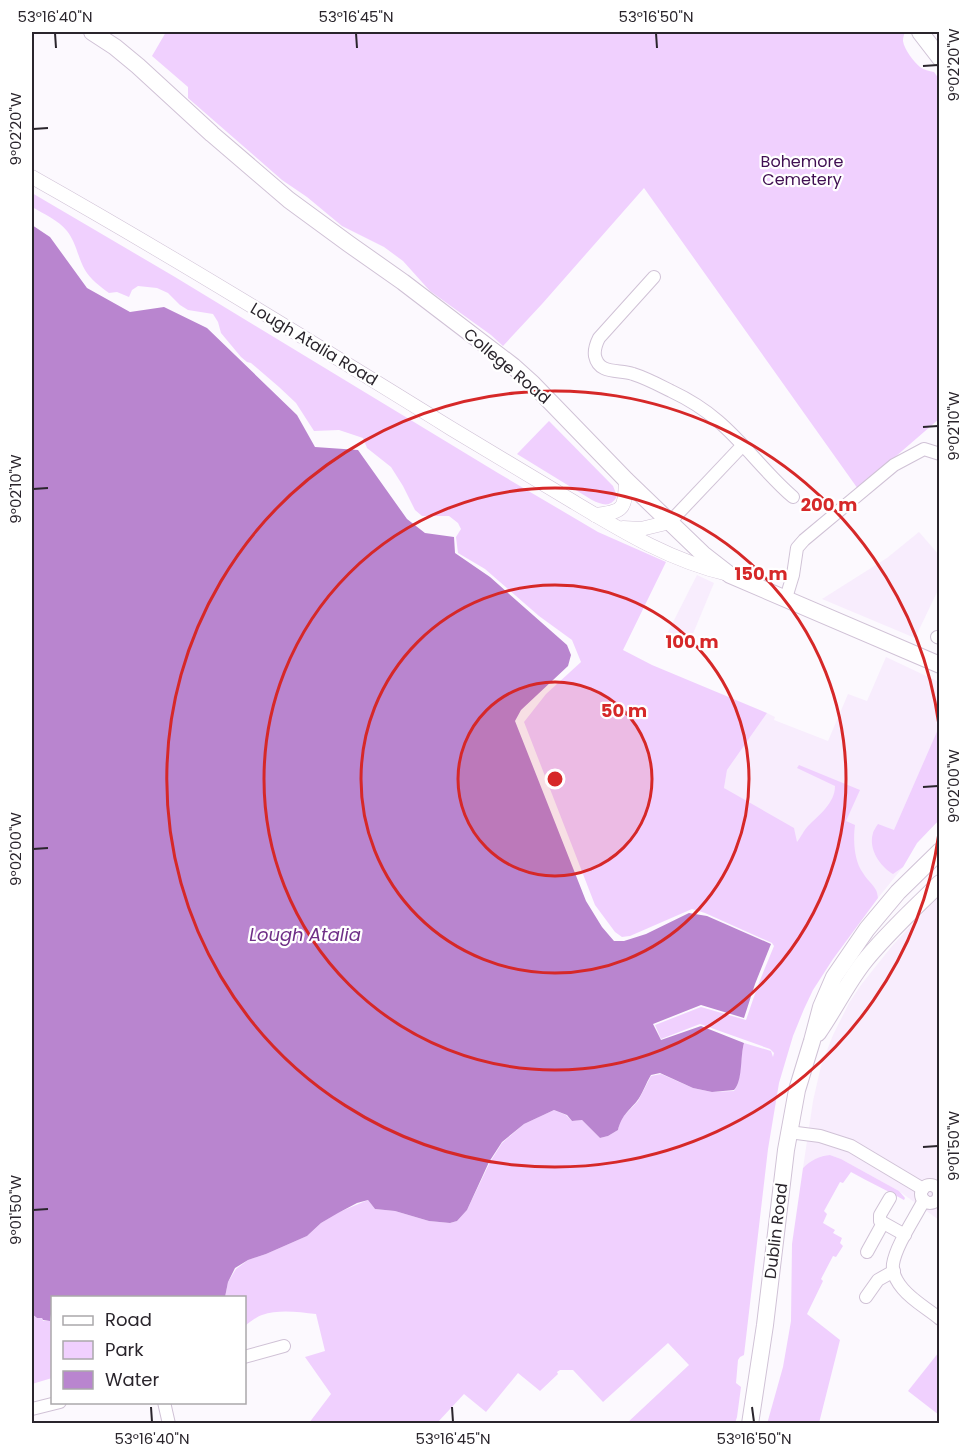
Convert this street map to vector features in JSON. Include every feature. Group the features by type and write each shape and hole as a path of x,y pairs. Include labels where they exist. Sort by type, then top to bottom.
{"main road":[{"name":"College Road","path":"92,32 138,66 289,200 403,282 513,366 555,405 626,480 703,554 730,575 939,665"},
{"path":"920,32 939,58"},
{"name":"Dublin Road","path":"750,1424 789,1132 797,1090 821,1007 834,977 873,922 898,892 939,851"},
{"name":"Dublin Road","path":"812,1041 864,962 939,883"}],"street":[{"name":"Lough Atalia Road","path":"32,177 234,295 595,515 668,554 730,575"},
{"path":"654,277 599,338 595,351 599,366 610,371 633,374 688,400 718,421 793,497"},
{"path":"618,528 641,529 670,522 742,446"},
{"path":"786,598 793,575 797,548 804,540 894,465 924,449 939,454"},
{"path":"595,515 610,513 622,507 625,501 626,480"},
{"path":"789,1132 820,1136 842,1142 860,1151 923,1195 894,1261 894,1276 902,1288 939,1319"},
{"path":"890,1198 880,1215 880,1221 905,1235"},
{"path":"867,1252 883,1223"},
{"path":"866,1297 878,1280 894,1271"},
{"path":"246,1356 284,1346"},
{"path":"32,1409 52,1404"},
{"path":"164,1404 169,1424"}],"shaded area":[{"path":"919,532 939,555 940,586 915,638 822,599 887,558"},
{"path":"697,575 714,583 690,641 668,632"},
{"path":"886,657 939,682 939,820 917,843 903,867 878,898 878,894 797,843 724,788 727,770 767,713 775,717 774,720 828,741 848,694 867,701"},
{"path":"939,896 939,1220 899,1191 841,1159 830,1155 822,1156 803,1168 821,1066 849,1003 892,946"}],"green space":[{"name":"Bohemore Cemetery","path":"166,32 905,32 903,41 905,48 915,62 925,70 934,72 939,79 939,419 858,489 644,188 503,346 430,291 403,261 384,247 342,226 282,180 188,98 188,87 152,56"},
{"path":"32,193 598,532 666,562 623,650 652,665 767,713 727,770 724,788 794,828 797,842 829,803 835,786 797,768 799,765 860,790 846,821 855,825 854,844 858,863 878,898 813,990 793,1036 779,1083 768,1149 744,1355 738,1360 736,1383 741,1387 735,1423 627,1423 689,1365 668,1343 603,1402 573,1370 560,1370 540,1391 518,1373 486,1412 464,1394 437,1423 309,1423 331,1394 305,1357 325,1351 316,1314 268,1313 246,1325 246,1296 225,1296 228,1282 236,1269 248,1260 307,1236 337,1213 368,1200 375,1209 395,1211 429,1221 450,1223 457,1221 467,1210 490,1162 502,1143 524,1124 554,1110 566,1115 572,1121 582,1120 600,1138 618,1130 621,1119 638,1101 651,1076 661,1074 693,1088 712,1092 734,1091 737,1087 744,1043 771,1051 773,1057 774,1053 770,1049 700,1024 661,1039 655,1025 701,1007 746,1020 774,946 772,943 692,909 630,936 622,937 615,932 595,905 524,722 546,694 581,662 572,640 539,616 485,569 458,553 456,537 461,529 458,523 449,516 422,516 415,510 391,467 367,448 363,438 339,430 314,431 296,403 251,363 241,357 221,333 213,314 188,310 168,293 157,288 138,286 132,290 129,297 117,292 109,293 85,270 67,231 55,220 32,207"},
{"path":"549,421 613,486 617,496 615,500 609,504 603,504 592,500 517,454"},
{"path":"939,727 939,820 917,843 903,867 893,874 876,856 872,845 873,832 878,824 894,830"},
{"path":"830,1155 899,1191 905,1198 904,1200 851,1172 843,1183 840,1182 824,1211 827,1214 823,1223 835,1230 833,1233 842,1238 840,1243 843,1246 836,1257 833,1256 807,1314 840,1340 819,1423 767,1424 783,1367 791,1321 792,1244 803,1168 815,1159"},
{"path":"32,1315 42,1318 43,1321 50,1321 51,1317 51,1378 32,1384"},
{"path":"939,1352 939,1415 908,1391"}],"water":[{"name":"Lough Atalia","path":"32,225 50,237 87,288 130,312 164,307 207,328 297,415 315,447 358,450 407,519 425,533 454,537 455,553 490,577 567,645 571,655 568,666 521,710 515,721 586,901 602,927 614,941 624,941 646,934 689,913 707,916 771,944 744,1018 701,1005 653,1024 661,1040 701,1026 744,1043 739,1081 734,1090 712,1092 693,1088 660,1073 651,1075 639,1098 623,1117 618,1130 600,1138 582,1120 572,1121 567,1115 554,1110 524,1124 502,1142 489,1162 467,1210 457,1221 450,1223 429,1221 395,1211 375,1209 368,1200 357,1203 321,1223 307,1236 248,1260 235,1268 228,1282 225,1296 51,1296 50,1321 37,1318 32,1314"}]}
